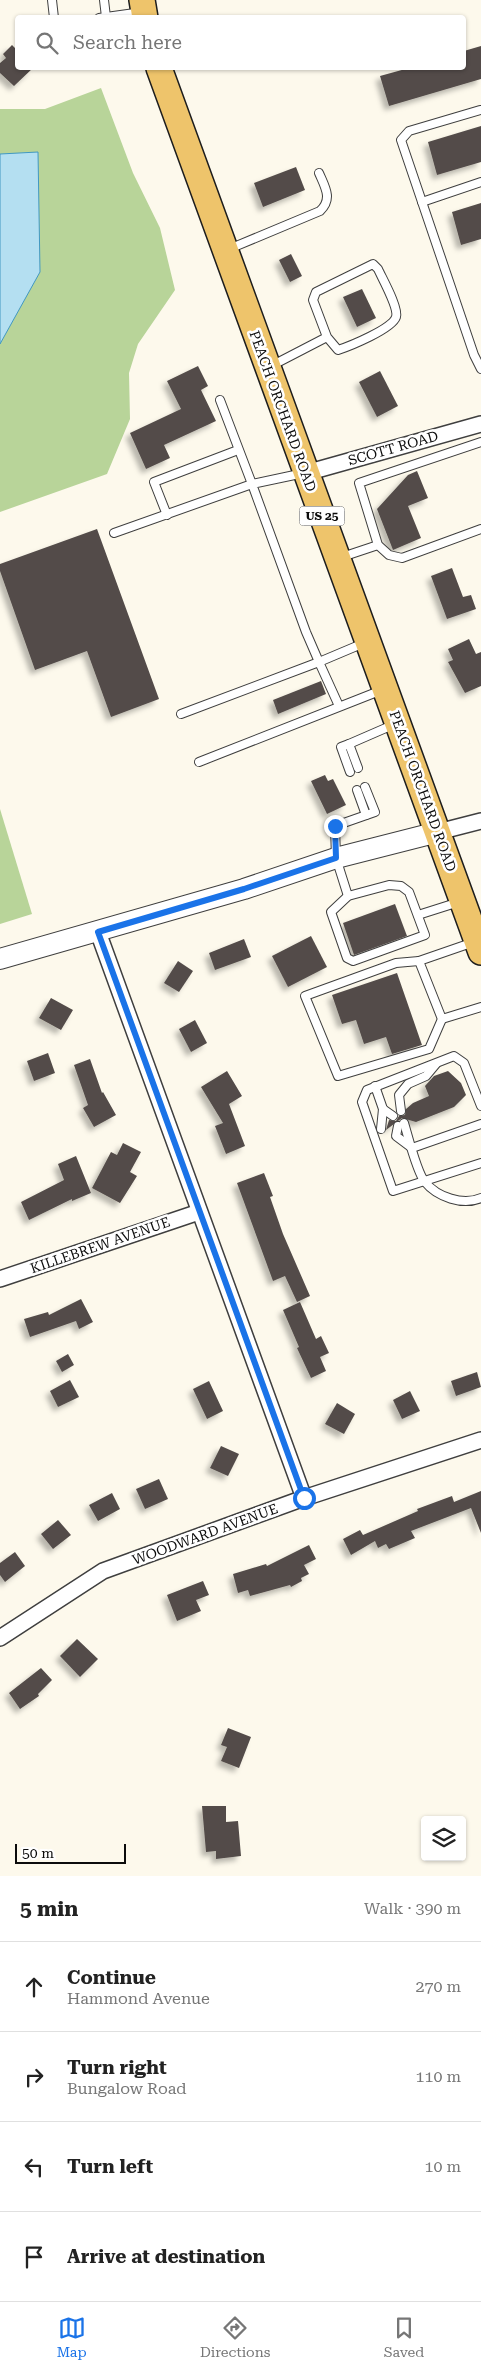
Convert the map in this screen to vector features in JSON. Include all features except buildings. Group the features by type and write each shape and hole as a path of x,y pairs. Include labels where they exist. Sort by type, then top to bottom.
{"main road":[{"name":"PEACH ORCHARD ROAD","path":"159,70 479,946"}],"street":[{"name":"SCOTT ROAD","path":"306,473 481,424"},
{"path":"0,959 244,889 336,858 481,820"},
{"path":"98,932 304,1498"},
{"name":"KILLEBREW AVENUE","path":"0,1279 199,1212"},
{"name":"WOODWARD AVENUE","path":"0,1638 103,1570 304,1498 481,1440"}],"lane":[{"path":"52,0 54,15"},
{"path":"102,15 104,0"},
{"path":"114,15 144,10"},
{"path":"480,110 409,131 401,140 474,355 481,369"},
{"path":"224,251 320,211 326,205 328,197 319,173"},
{"path":"422,202 481,182"},
{"path":"373,264 378,269 396,309 396,317 390,325 338,350 327,337 313,300 316,292 373,264"},
{"path":"268,368 327,337"},
{"path":"220,400 306,632 339,706"},
{"path":"431,438 437,456"},
{"path":"481,442 359,483 378,545 389,555 402,558 481,529"},
{"path":"167,515 154,482 238,450"},
{"path":"114,534 252,484 306,473"},
{"path":"338,559 378,545"},
{"path":"181,714 319,662 368,641"},
{"path":"199,762 386,688"},
{"path":"350,772 341,747 398,722"},
{"path":"349,744 358,768"},
{"path":"348,896 336,858 335,826 375,812 365,787"},
{"path":"357,790 366,815"},
{"path":"389,885 401,886 409,892 418,916 425,934 352,960 347,958 331,912 348,896 389,885"},
{"path":"418,916 463,900"},
{"path":"419,962 442,1019 429,1049 338,1076 305,996 396,963 419,962 479,946"},
{"path":"442,1019 481,1007"},
{"path":"481,1106 464,1063 454,1056 375,1086 367,1090 362,1102 394,1191 481,1163"},
{"path":"401,1111 399,1095 408,1084 426,1076 437,1062"},
{"path":"375,1086 387,1122"},
{"path":"383,1109 393,1116"},
{"path":"381,1128 383,1109"},
{"path":"412,1148 481,1124"},
{"path":"412,1148 396,1131 412,1148 424,1182 442,1196 460,1201 481,1198"}],"green space":[{"path":"101,88 133,173 160,228 175,290 138,344 129,373 130,419 107,474 0,512 0,109 45,109"},
{"path":"0,809 32,914 0,924"}],"water":[{"path":"38,152 40,272 0,344 0,154"}],"route":[{"path":"304,1498 98,932 244,889 336,858 335,826"}]}
